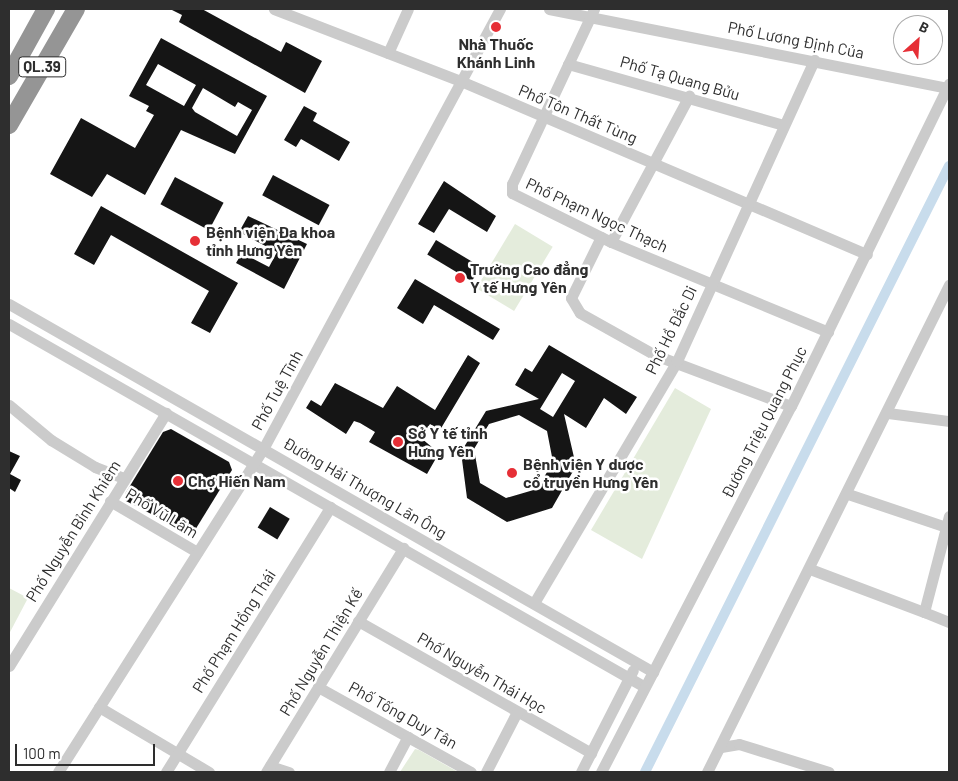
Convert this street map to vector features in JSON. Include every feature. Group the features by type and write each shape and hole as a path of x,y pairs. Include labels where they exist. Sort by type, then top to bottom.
{"highway":[{"name":"QL.39","path":"9,76 46,9"},
{"name":"QL.39","path":"9,125 76,9"}],"street":[{"name":"Phố Tôn Thất Tùng","path":"274,9 463,82 867,254"},
{"path":"388,53 408,9"},
{"name":"Phố Tuệ Tĩnh","path":"58,772 263,449 463,82 500,9"},
{"name":"Phố Lương Định Của","path":"549,9 593,12 814,60 948,86"},
{"name":"Phố Phạm Ngọc Thạch","path":"593,12 544,117 512,193 606,240 828,332"},
{"name":"Phố Hồ Đắc Di","path":"534,603 676,363 783,124 814,60"},
{"name":"Phố Tạ Quang Bửu","path":"568,64 783,124"},
{"name":"Đường Triệu Quang Phục","path":"601,772 791,406 945,102 948,86"},
{"path":"688,96 651,163 571,298 572,305 676,363 791,406"},
{"path":"708,772 888,413 944,307 949,285"},
{"name":"Đường Hải Thượng Lãn Ông","path":"9,304 653,672"},
{"name":"Đường Hải Thượng Lãn Ông","path":"9,324 645,686"},
{"path":"82,365 89,350"},
{"path":"9,406 51,440 95,467 124,478"},
{"name":"Phố Nguyễn Bỉnh Khiêm","path":"9,666 166,413"},
{"path":"888,413 949,421"},
{"path":"848,494 948,524 924,612"},
{"name":"Phố Vũ Lãm","path":"110,501 198,552"},
{"name":"Phố Phạm Hồng Thái","path":"166,772 330,507"},
{"name":"Phố Nguyễn Thiện Kế","path":"268,769 403,548"},
{"path":"460,581 469,566"},
{"path":"810,569 949,622"},
{"name":"Phố Nguyễn Thái Học","path":"358,621 590,753"},
{"path":"581,772 637,662"},
{"name":"Phố Tống Duy Tân","path":"318,687 471,772"},
{"path":"99,707 209,772"},
{"path":"486,772 517,712"},
{"path":"389,772 408,737"},
{"path":"721,747 739,744 829,772"},
{"path":"268,769 289,772"}],"green space":[{"path":"515,224 553,247 514,311 476,288"},
{"path":"675,388 711,409 642,559 591,530"},
{"path":"9,588 28,598 9,634"},
{"path":"415,749 419,750 458,772 400,772"}],"building":[{"path":"170,9 202,9 281,52 286,42 322,61 305,93 179,22 182,15"},
{"path":"161,38 267,96 235,154 181,130 145,195 107,174 92,197 50,174 81,118 135,148 154,115 146,111 149,106 129,96","holes":["158,64 196,85 184,106 146,85","203,88 235,107 238,102 252,110 237,136 195,112 192,108"]},
{"path":"304,106 317,113 313,121 350,142 339,161 301,139 296,147 284,140"},
{"path":"273,175 330,205 319,225 262,195"},
{"path":"175,177 224,203 209,230 160,204"},
{"path":"444,181 496,216 487,232 449,209 434,233 418,224"},
{"path":"101,206 238,283 210,333 191,323 209,291 111,235 94,265 74,254"},
{"path":"248,216 307,244 284,289 236,263 242,253 269,267 277,252 239,232"},
{"path":"436,240 481,267 472,281 427,255"},
{"path":"415,279 500,329 493,340 434,305 423,324 397,308"},
{"path":"549,345 637,397 626,414 604,398 586,428 564,414 576,466 552,508 507,522 467,498 461,452 486,411 539,399 515,385 525,368 532,372","holes":["562,373 575,381 553,417 540,409","519,415 547,431 553,462 537,489 506,498 480,483 474,449 489,424"]},
{"path":"468,355 480,363 440,430 430,424 421,438 439,453 427,474 369,442 375,432 360,423 354,421 346,434 306,408 311,400 321,406 335,383 383,408 397,386 435,410"},
{"name":"Chợ Hiến Nam","path":"171,429 229,462 232,470 192,535 126,501 125,494 163,432"},
{"path":"9,451 20,456 10,474 21,480 15,492 9,488"},
{"path":"270,507 290,519 277,539 258,528"}],"waterway":[{"path":"645,772 949,166"}],"place":[{"name":"Nhà Thuốc Khánh Linh","path":"496,27"},
{"name":"Bệnh viện Đa khoa tỉnh Hưng Yên","path":"195,241"},
{"name":"Trường Cao đẳng Y tế Hưng Yên","path":"460,278"},
{"name":"Sở Y tế tỉnh Hưng Yên","path":"398,442"},
{"name":"Bệnh viện Y dược cổ truyền Hưng Yên","path":"512,473"},
{"name":"Chợ Hiến Nam","path":"178,481"}]}
